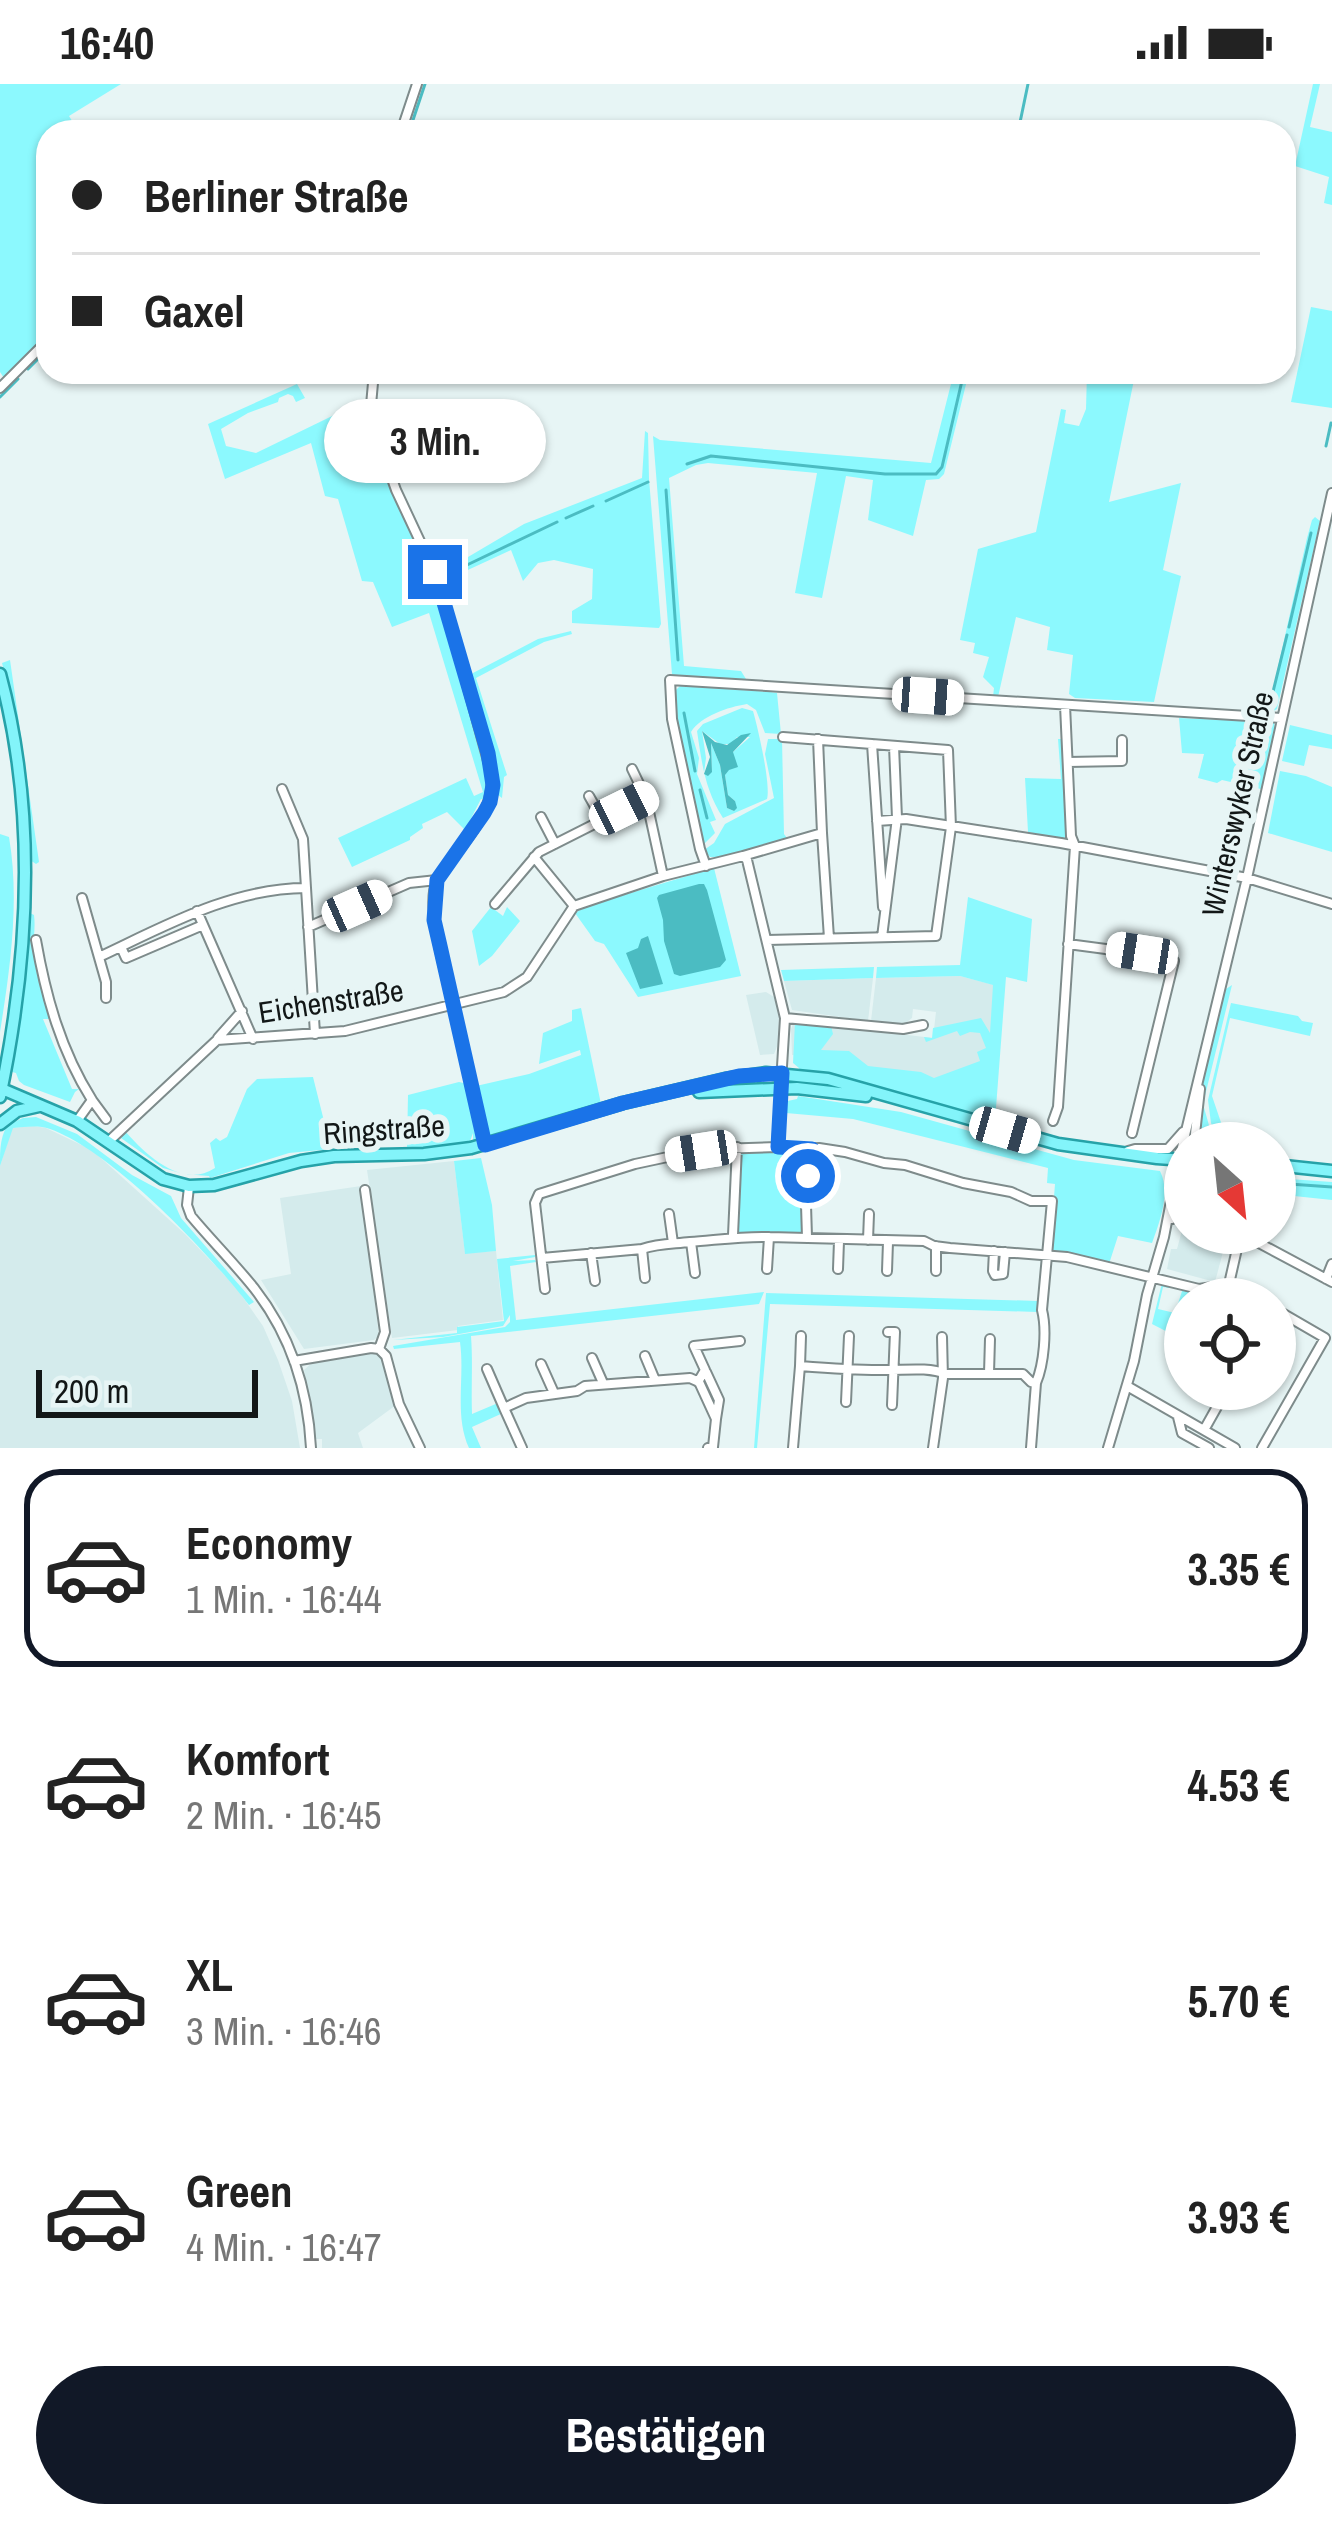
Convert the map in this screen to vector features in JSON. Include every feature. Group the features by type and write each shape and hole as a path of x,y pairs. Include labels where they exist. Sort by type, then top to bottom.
{"main road":[{"path":"0,674 14,738 24,898 17,1005 0,1094 77,1121 163,1179 189,1186"},
{"name":"Ringstraße","path":"189,1186 214,1185 334,1156 424,1154 485,1145 591,1112 739,1076 782,1073 828,1079 1058,1144 1164,1158"},
{"name":"Ringstraße","path":"672,1094 781,1088 893,1100"},
{"path":"0,1124 17,1111 33,1107"},
{"path":"1296,1167 1332,1171"}],"street":[{"path":"404,120 417,84"},
{"path":"0,388 36,352"},
{"path":"373,384 370,405 375,431 396,490 439,582 493,785 490,802 437,880 434,920 485,1145"},
{"name":"Winterswyker Straße","path":"1188,1122 1332,493"},
{"path":"706,866 673,719 670,680 1282,718"},
{"path":"1053,1121 1058,1107 1075,846 1065,705"},
{"path":"767,940 936,936 951,827 948,750 783,737"},
{"path":"818,739 830,938"},
{"path":"1068,762 1122,761 1122,740"},
{"path":"872,744 884,920"},
{"path":"882,937 897,818 894,746"},
{"path":"632,769 646,798 663,876"},
{"path":"282,789 303,839 315,1034"},
{"path":"589,796 602,819"},
{"path":"495,904 534,857 646,798"},
{"path":"541,818 555,844"},
{"path":"878,820 897,818 1075,846 1246,878 1332,904"},
{"path":"534,857 574,906 663,876 822,833"},
{"path":"743,856 785,1018 778,1147"},
{"path":"308,927 410,884 437,880"},
{"path":"99,957 197,911 253,892 306,888"},
{"path":"82,898 106,982 106,998"},
{"name":"Eichenstraße","path":"217,1040 345,1031 504,992 520,983 574,906"},
{"path":"197,911 253,1039"},
{"path":"121,946 126,958 203,926"},
{"path":"37,940 42,974 67,1053 106,1119"},
{"path":"1069,944 1174,961 1132,1133"},
{"path":"108,1142 242,1011"},
{"path":"785,1018 903,1029 922,1025"},
{"path":"1197,1122 1205,1052"},
{"path":"77,1121 92,1100"},
{"path":"732,1236 737,1147"},
{"path":"545,1289 535,1203 539,1193 656,1159 737,1147 812,1149 905,1165 1031,1201 1052,1201 1042,1356 1030,1448"},
{"path":"807,1237 812,1149"},
{"path":"1122,1154 1164,1149"},
{"path":"189,1186 191,1216 262,1298 279,1327 308,1412 310,1448"},
{"path":"365,1190 385,1332 380,1349"},
{"path":"669,1214 674,1243"},
{"path":"868,1240 869,1214"},
{"path":"1230,1278 1244,1235 1329,1281 1332,1264"},
{"path":"542,1258 732,1236 851,1238 1046,1255 1164,1280"},
{"path":"767,1268 769,1237"},
{"name":"Winterswyker Straße","path":"1108,1448 1164,1237"},
{"path":"838,1269 839,1240"},
{"path":"692,1242 694,1274"},
{"path":"887,1270 888,1242"},
{"path":"936,1246 936,1270"},
{"path":"642,1249 645,1278"},
{"path":"994,1251 995,1275 1004,1274 1005,1252"},
{"path":"592,1253 595,1281"},
{"path":"1296,1321 1325,1338 1296,1389"},
{"path":"892,1405 896,1332"},
{"path":"793,1448 801,1336"},
{"path":"846,1402 849,1336"},
{"path":"933,1448 940,1409 942,1337"},
{"path":"989,1373 990,1339"},
{"path":"708,1448 713,1448 719,1400 694,1346 740,1341"},
{"path":"294,1361 380,1349 420,1448"},
{"path":"645,1356 655,1380"},
{"path":"800,1366 1023,1374 1042,1356"},
{"path":"592,1358 603,1383"},
{"path":"541,1364 554,1393"},
{"path":"487,1369 522,1448"},
{"path":"698,1382 705,1370"},
{"path":"1023,1374 1036,1383"},
{"path":"504,1408 526,1398 603,1383 690,1378 698,1382 716,1419"},
{"path":"1127,1386 1235,1448"},
{"path":"1204,1430 1215,1410"},
{"path":"1262,1448 1284,1410"},
{"path":"1178,1415 1183,1432 1209,1448"}],"shaded area":[{"path":"0,84 121,84 69,116 72,120 36,120 36,347 4,378 0,372"},
{"path":"1313,84 1320,84 1310,127 1332,132 1332,205 1324,203 1329,177 1296,166"},
{"path":"1311,307 1332,311 1332,408 1291,402"},
{"path":"297,384 305,398 296,402 288,394 221,429 226,446 256,453 363,401 366,404 431,568 489,773 488,801 481,799 465,830 447,812 422,824 410,840 352,867 338,838 466,778 474,796 483,792 429,613 392,627 373,582 362,581 338,499 325,496 311,443 225,479 208,424"},
{"path":"951,384 966,384 944,474 926,480 913,536 868,520 873,480 846,476 822,598 795,593 817,473 708,463 669,478 684,666 741,671 746,679 799,685 672,674 653,436 931,463"},
{"path":"1087,384 1133,384 1109,502 1181,483 1163,570 1181,576 1154,702 1075,698 1069,694 1073,655 1047,650 1050,627 1016,617 998,697 993,697 994,688 983,677 989,657 973,653 975,643 960,640 978,549 1036,532 1061,409 1066,410 1064,423 1079,426 1086,409"},
{"path":"645,431 659,628 572,623 572,611 592,599 593,569 554,560 538,563 523,581 511,550 444,581 441,569 524,524 642,478"},
{"path":"1315,517 1320,521 1274,711 1269,707"},
{"path":"571,631 476,678 507,775 502,798 494,792 491,760 469,678 538,639"},
{"path":"10,660 36,864 30,860 12,702 2,663"},
{"path":"680,686 777,693 781,734 765,733 756,710 747,704 716,713 691,732 699,758 697,774 716,820 710,822 715,833 705,843 675,717"},
{"path":"742,708 753,711 766,769 767,799 723,818 704,773 712,772 711,743 727,808 734,811 725,775 733,752 750,737 720,744 702,731 704,772 697,731"},
{"path":"1179,718 1274,722 1261,789 1198,778 1204,754 1182,753"},
{"path":"1290,725 1332,735 1332,749 1309,745 1304,766 1282,761"},
{"path":"702,731 727,745 751,733 733,752 738,767 725,775 728,795 737,808 734,811 727,808 711,743 712,772 704,774 710,757"},
{"path":"768,739 782,739 787,838 710,857 704,850 725,824 774,798 765,754"},
{"path":"1058,739 1062,739 1068,840 1028,832 1025,778 1061,779"},
{"path":"1280,771 1332,787 1332,852 1268,833"},
{"path":"0,834 9,837 14,910 0,1032"},
{"path":"714,868 741,976 638,997 604,944 595,941 575,913"},
{"path":"699,884 707,890 726,960 720,967 680,976 674,974 664,941 657,898"},
{"path":"968,897 1032,919 1027,982 1006,977 995,1121 800,1072 793,1063 795,1022 831,1026 833,1034 821,1050 849,1051 868,1066 934,1078 980,1061 977,1052 986,1048 980,1033 960,1036 957,1031 926,1042 924,1037 932,1038 933,1028 981,1018 990,1033 993,985 960,976 876,978 877,967 960,965"},
{"path":"491,907 503,916 507,907 520,921 479,966 472,931"},
{"path":"30,913 34,915 35,965 50,1019 43,1019 72,1089 79,1089 70,1102 24,1085 12,1072"},
{"path":"648,936 663,984 640,989 626,953"},
{"path":"874,967 873,978 784,981 781,970"},
{"path":"960,976 994,985 986,1102 817,1057 792,1055 791,1029 799,1022 933,1038 936,1012 913,1009 912,1018 903,1025 871,1021 876,978"},
{"path":"873,978 868,1021 792,1010 784,981"},
{"path":"1232,985 1203,1104 1208,1122 1199,1122 1205,1067 1223,991"},
{"path":"766,992 774,997 779,1014 778,1044 774,1054 760,1055 746,995"},
{"path":"1231,1003 1313,1023 1310,1036 1230,1018 1212,1096 1221,1122 1211,1122 1208,1100"},
{"path":"581,1008 601,1104 507,1134 489,1135 476,1086 581,1055 580,1050 539,1064 543,1033 572,1021 572,1010"},
{"path":"313,1077 331,1149 289,1153 210,1178 191,1175 215,1168 210,1143 227,1137 247,1089 257,1079"},
{"path":"468,1084 478,1125 473,1143 473,1133 469,1144 404,1151 408,1095"},
{"path":"797,1099 901,1112 1074,1160 1160,1171 1164,1197 1152,1243 1118,1236 1109,1264 1057,1253 1050,1249 1055,1184 1047,1183 1048,1168 853,1119 786,1113 781,1122 783,1102"},
{"path":"36,1117 77,1134 132,1175 171,1196 181,1218 254,1302 249,1305 158,1206 75,1141 45,1128 13,1128 0,1166 3,1136 11,1120"},
{"path":"34,1126 92,1150 235,1286 263,1326 278,1360 292,1401 300,1448 0,1448 0,1166 12,1128"},
{"path":"124,1130 142,1149 177,1172 163,1168 121,1138"},
{"path":"744,1151 806,1156 799,1235 736,1231 740,1156"},
{"path":"481,1158 496,1251 465,1254 454,1161"},
{"path":"454,1161 465,1253 496,1251 503,1320 392,1338 367,1170"},
{"path":"1296,1179 1332,1182 1332,1200 1296,1196"},
{"path":"361,1186 379,1336 304,1349 261,1280 291,1274 280,1198"},
{"path":"1170,1254 1222,1254 1216,1278 1167,1269"},
{"path":"535,1255 513,1261 536,1262 510,1266 516,1320 764,1292 759,1304 471,1336 472,1414 498,1403 503,1413 472,1427 481,1448 469,1448 462,1423 460,1342 393,1346 505,1327 510,1315 503,1326 443,1337 393,1340 457,1333 457,1327 504,1321 497,1259"},
{"path":"1164,1283 1158,1309 1164,1310 1164,1330 1152,1324"},
{"path":"766,1293 1038,1301 1037,1312 770,1304 754,1448"},
{"path":"372,1352 381,1355 396,1405 358,1433 363,1448 322,1448 322,1439 315,1439 304,1370 314,1361"}],"waterway":[{"path":"413,120 425,84"},
{"path":"1020,120 1028,84"},
{"path":"28,369 36,361"},
{"path":"0,397 18,379"},
{"path":"687,464 711,456 885,474 936,474 942,467 961,384"},
{"path":"1326,446 1331,423"},
{"path":"606,501 648,482"},
{"path":"666,490 678,660"},
{"path":"566,518 593,506"},
{"path":"444,576 557,522"},
{"path":"1289,627 1311,533"},
{"path":"1270,704 1287,635"},
{"path":"684,713 695,771"},
{"path":"700,790 707,818"},
{"path":"1296,1184 1332,1187"}],"route":[{"path":"435,572 493,785 478,824 437,880 434,897 434,920 485,1145 623,1103 739,1076 782,1073 778,1147 812,1149 808,1176"}]}
